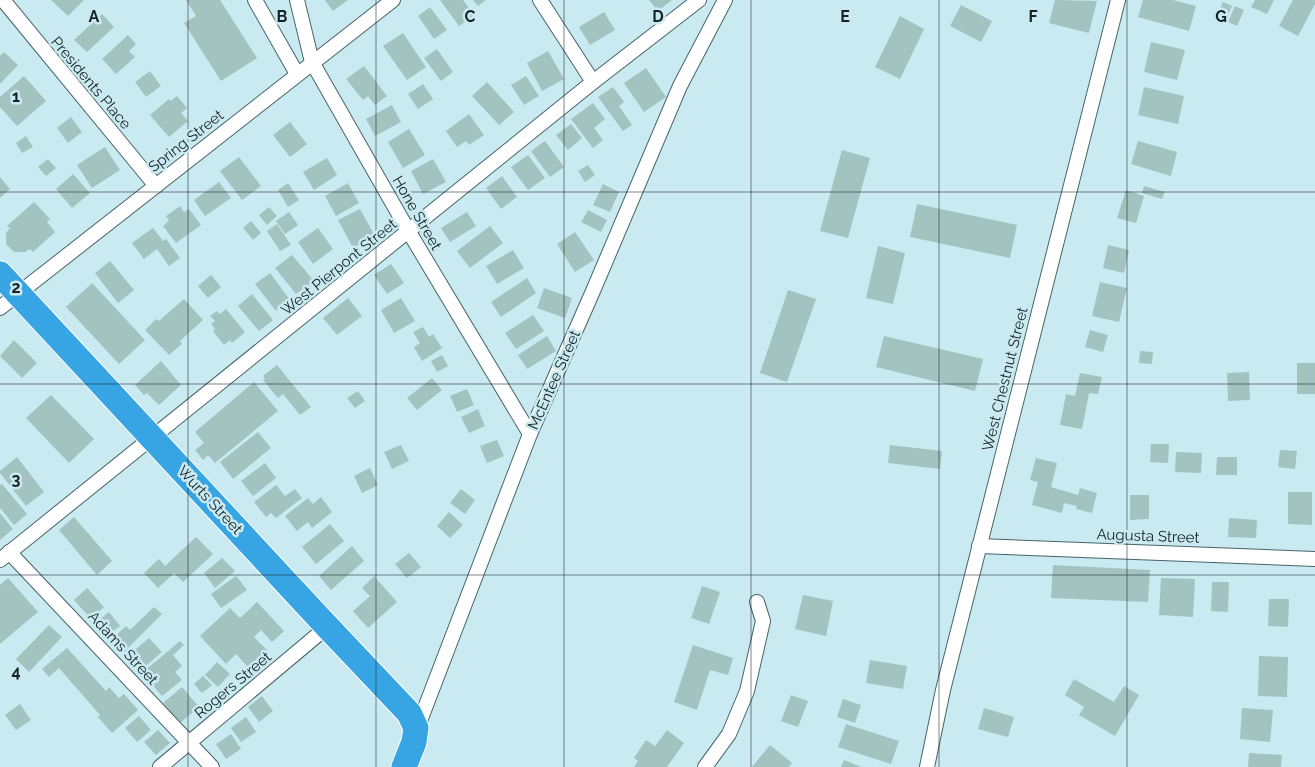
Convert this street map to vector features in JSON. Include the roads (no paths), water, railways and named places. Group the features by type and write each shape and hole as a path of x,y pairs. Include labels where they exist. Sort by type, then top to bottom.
{"highway":[{"name":"Wurts Street","path":"0,274 9,301 152,438 327,627 410,713 416,728"},
{"name":"McEntee Street","path":"404,767 414,742 416,728"}],"street":[{"name":"Presidents Place","path":"3,0 156,186"},
{"path":"255,0 297,74"},
{"name":"Hone Street","path":"297,0 312,62 409,232 530,434"},
{"name":"Spring Street","path":"9,301 393,0"},
{"path":"540,0 594,82"},
{"name":"West Pierpont Street","path":"5,556 594,82 699,0"},
{"name":"McEntee Street","path":"416,728 530,434 594,291 680,86 724,0"},
{"name":"West Chestnut Street","path":"926,767 979,546 1118,0"},
{"name":"Augusta Street","path":"979,546 1315,559"},
{"name":"Adams Street","path":"5,556 212,767"},
{"path":"705,767 729,734 747,691 763,621 757,602"},
{"name":"Rogers Street","path":"160,767 327,627"}]}
